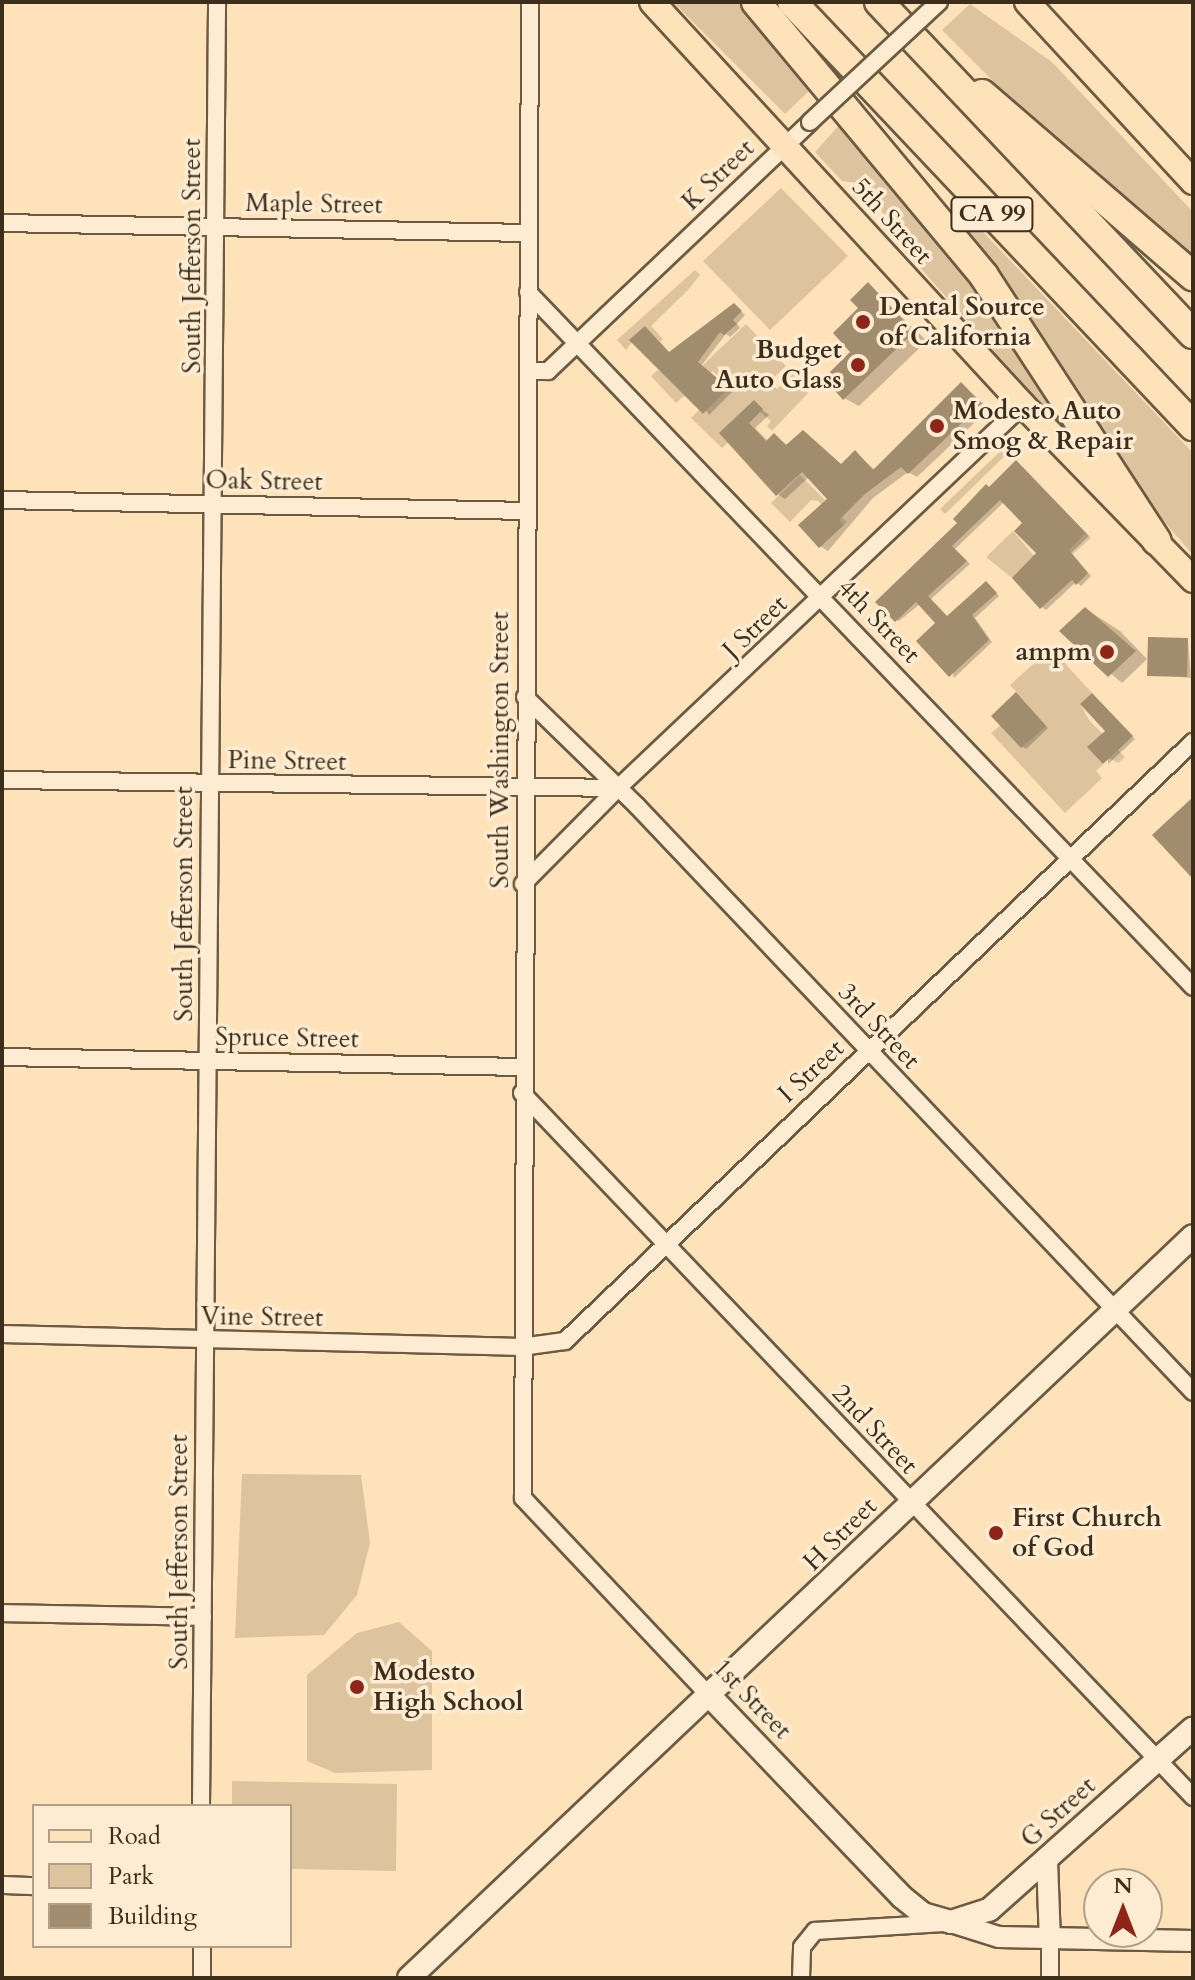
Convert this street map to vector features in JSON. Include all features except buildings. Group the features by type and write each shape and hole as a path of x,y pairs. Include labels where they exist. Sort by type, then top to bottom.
{"highway":[{"path":"756,2 984,276 1157,541"},
{"name":"CA 99","path":"792,2 1193,426"},
{"name":"CA 99","path":"879,2 1193,334"},
{"path":"929,55 1019,122 1193,276"}],"main road":[{"path":"633,2 700,59"},
{"name":"5th Street","path":"652,2 700,59 785,144 1023,405 1193,580"},
{"path":"1027,2 1193,182"},
{"name":"H Street","path":"409,1978 522,1866 707,1693 768,1643 1193,1236"},
{"name":"1st Street","path":"707,1693 902,1897 923,1914 951,1922"},
{"name":"G Street","path":"951,1922 989,1910 1193,1728"}],"street":[{"name":"South Jefferson Street","path":"201,1804 217,2"},
{"name":"South Washington Street","path":"523,1498 522,1067 530,2"},
{"name":"K Street","path":"528,371 548,371 785,144 939,2"},
{"name":"Maple Street","path":"2,223 528,233"},
{"name":"4th Street","path":"528,292 1193,987"},
{"name":"J Street","path":"523,884 618,788 1023,405"},
{"name":"Oak Street","path":"2,500 525,511"},
{"name":"3rd Street","path":"525,697 618,788 1193,1392"},
{"name":"I Street","path":"521,1347 565,1341 1068,857 1193,742"},
{"name":"Pine Street","path":"2,780 618,788"},
{"name":"Spruce Street","path":"2,1057 522,1067"},
{"name":"2nd Street","path":"522,1093 1193,1797"},
{"name":"Vine Street","path":"2,1334 521,1347"},
{"name":"1st Street","path":"523,1498 635,1612 707,1693"},
{"path":"2,1613 203,1617"},
{"path":"1047,1860 1050,1978"},
{"path":"2,1885 32,1886"},
{"path":"801,1978 807,1937 824,1929 951,1922 999,1937 1193,1941"},
{"path":"202,1948 202,1978"}],"green space":[{"path":"673,2 742,2 813,87 785,114"},
{"path":"970,4 1052,62 1193,212 1193,258 1061,149 942,30"},
{"path":"843,121 972,279 1064,418 1058,423 883,226 882,210 858,183 842,181 815,152"},
{"path":"781,188 848,256 770,330 703,261"},
{"path":"967,215 1193,453 1193,555 1157,513 954,225"},
{"path":"695,270 700,275 651,326 663,339 660,342 645,326 626,350 617,340"},
{"path":"746,324 786,366 769,382 777,389 793,374 808,393 772,431 767,426 771,421 760,412 722,448 691,418 699,410 703,414 729,388 713,371 676,403 651,376 658,370 683,384"},
{"path":"1011,441 1015,446 945,514 940,509"},
{"path":"800,475 847,522 844,525 818,501 811,500 790,522 771,503"},
{"path":"1013,531 1047,571 1086,533 1091,538 1037,585 1023,569 1012,578 986,557"},
{"path":"1051,648 1092,693 1080,704 1089,720 1125,757 1118,763 1088,747 1103,764 1096,771 1102,778 1065,813 991,733 1027,704 1010,685"},
{"path":"242,1474 361,1475 370,1543 357,1595 324,1635 235,1638"},
{"path":"399,1622 432,1651 432,1770 335,1773 307,1761 307,1675 357,1633"},
{"path":"232,1781 397,1784 396,1871 292,1869 292,1804 232,1804"}],"place":[{"name":"Dental Source of California","path":"863,322"},
{"name":"Budget Auto Glass","path":"858,365"},
{"name":"Modesto Auto Smog & Repair","path":"937,426"},
{"name":"ampm","path":"1107,652"},
{"name":"First Church of God","path":"996,1533"},
{"name":"Modesto High School","path":"357,1687"}]}
